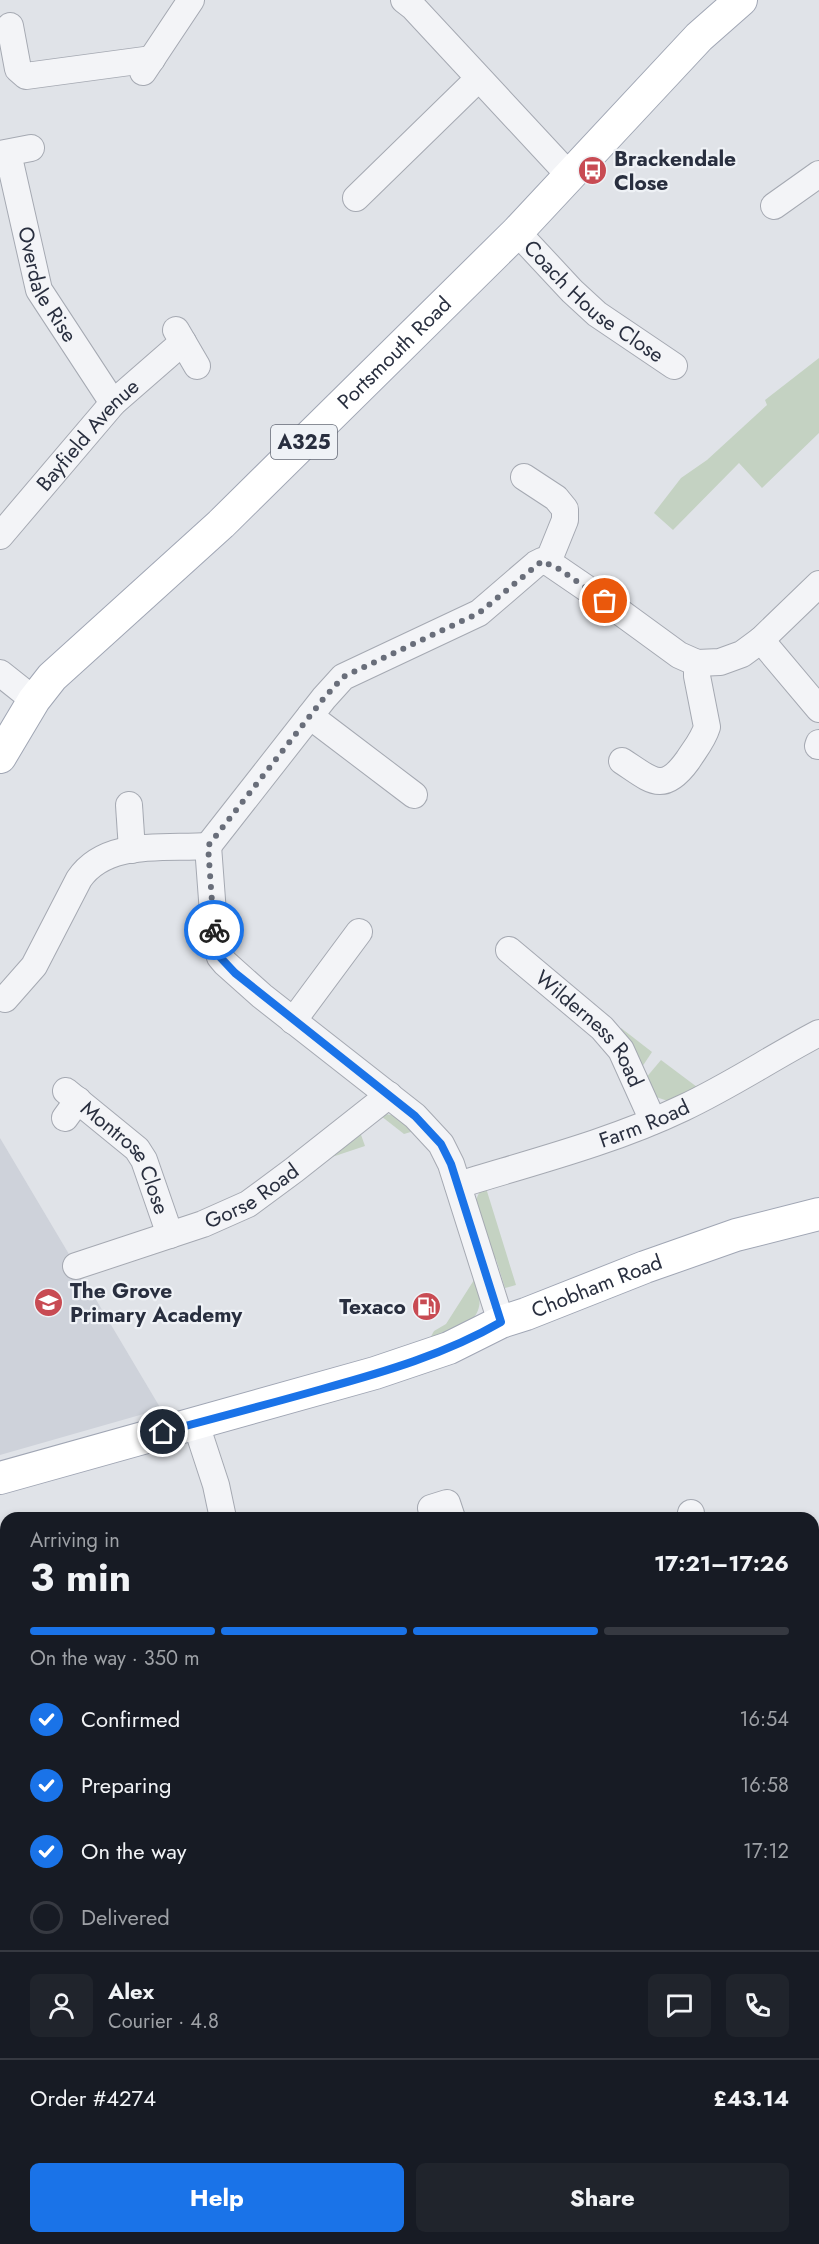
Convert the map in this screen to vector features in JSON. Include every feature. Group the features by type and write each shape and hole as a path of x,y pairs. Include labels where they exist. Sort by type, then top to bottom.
{"main road":[{"name":"Portsmouth Road","path":"0,757 34,700 52,677 221,524 517,232 699,37 741,0"},
{"name":"Chobham Road","path":"0,1478 344,1383 429,1356 466,1341 501,1322 628,1273 715,1242 774,1224 819,1214"}],"street":[{"path":"10,26 18,69 26,76 147,66 191,0"},
{"path":"404,0 570,176"},
{"path":"356,198 478,79"},
{"name":"Overdale Rise","path":"13,152 39,290 112,403"},
{"path":"774,206 819,174"},
{"name":"Coach House Close","path":"517,232 572,291 597,314 674,366"},
{"name":"Bayfield Avenue","path":"0,536 112,403 179,336 197,366"},
{"path":"524,477 556,498 565,509 565,520 548,562"},
{"path":"501,1322 451,1164 441,1144 426,1126 293,1021 235,973 220,957 215,940 208,846 343,677 479,613 542,561 548,562 605,601 679,655 697,663 720,662 735,658 761,640 819,584"},
{"path":"761,640 819,709"},
{"path":"627,770 653,780 666,781 678,774 704,735 707,727 697,676 697,663"},
{"path":"0,673 34,700"},
{"path":"310,716 405,794"},
{"path":"129,805 132,850"},
{"path":"8,984 34,966 84,871 100,858 132,850 208,846"},
{"path":"293,1021 359,932"},
{"name":"Wilderness Road","path":"509,950 602,1028 621,1050 653,1121"},
{"name":"Farm Road","path":"458,1185 653,1121 707,1096 819,1033"},
{"name":"Gorse Road","path":"86,1256 170,1235 230,1214 248,1204 294,1170 389,1095"},
{"name":"Montrose Close","path":"70,1103 137,1149 144,1160 170,1235"},
{"path":"196,1424 216,1485 222,1512"}],"shaded area":[{"name":"The Grove Primary Academy","path":"0,1138 161,1409 0,1455"}],"green space":[{"path":"819,358 819,433 762,488 739,463 673,530 654,513 681,478 707,460 767,405 765,400"},
{"path":"621,1028 652,1052 638,1073 619,1034"},
{"path":"661,1060 697,1087 668,1101 656,1097 645,1079"},
{"path":"386,1114 397,1116 414,1131 404,1134 381,1116"},
{"path":"360,1132 365,1146 331,1156"},
{"path":"486,1188 516,1285 505,1288 475,1202 479,1193"},
{"path":"474,1280 480,1301 475,1316 471,1321 429,1340 434,1331 446,1324"}],"way so far":[{"path":"214,930 208,846 343,677 479,613 542,561 548,562 605,601"}],"place":[{"name":"Brackendale Close","path":"593,171"},
{"name":"The Grove Primary Academy","path":"49,1303"},
{"name":"Texaco","path":"427,1307"}],"route":[{"path":"163,1432 303,1394 429,1356 466,1341 501,1322 451,1164 441,1144 426,1126 402,1105 333,1053 235,973 220,957 214,930"}]}
